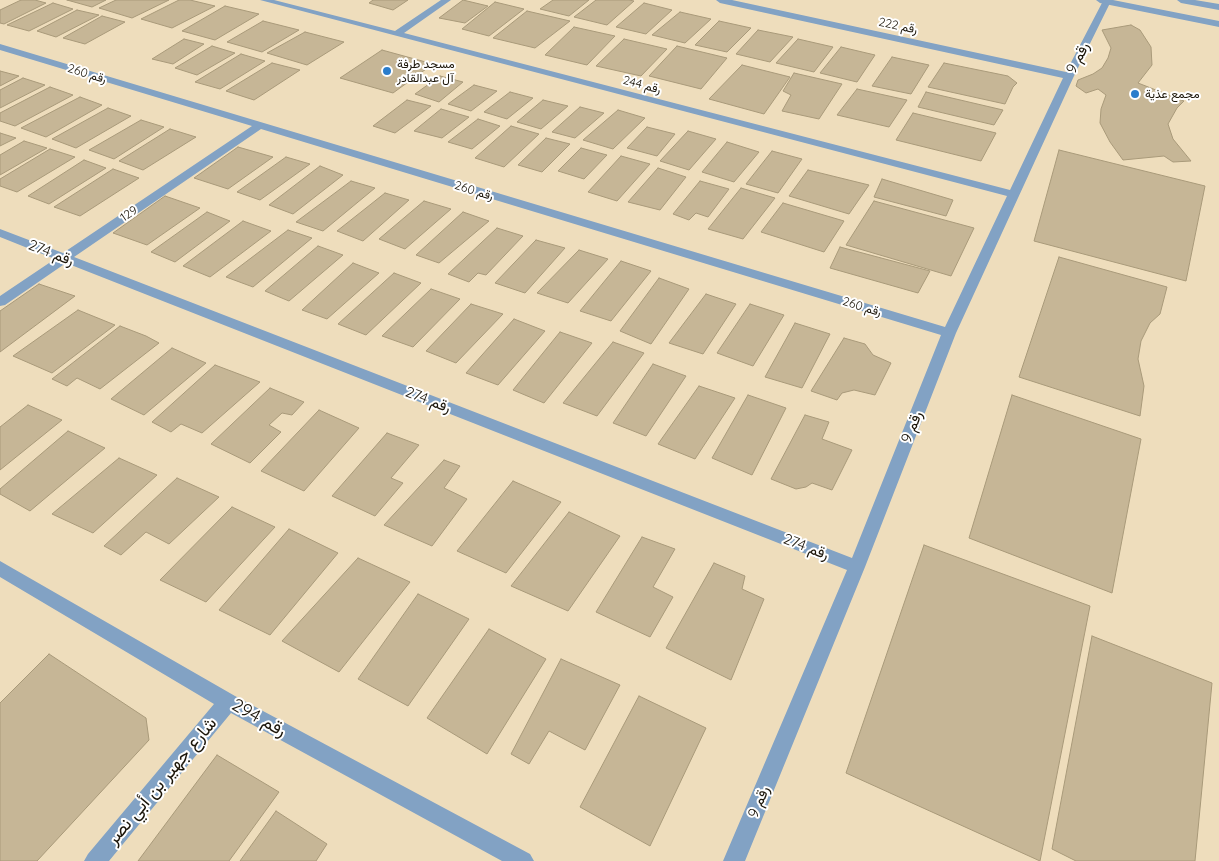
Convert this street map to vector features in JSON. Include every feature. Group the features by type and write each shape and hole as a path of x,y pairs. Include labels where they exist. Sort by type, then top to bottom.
{"street":[{"name":"رقم 244","path":"264,0 1014,194"},
{"path":"397,34 447,0"},
{"name":"رقم 222","path":"720,0 1069,76"},
{"path":"1181,0 1219,7"},
{"path":"1104,1 1219,24"},
{"name":"رقم 9","path":"734,861 857,567 949,333 1104,1"},
{"name":"رقم 260","path":"0,48 949,333"},
{"name":"129","path":"0,302 259,126"},
{"name":"رقم 274","path":"0,232 857,567"},
{"name":"رقم 294","path":"0,568 228,702 523,861"},
{"name":"شارع جهير بن أبي نصر","path":"95,861 228,702"}],"building":[{"path":"21,0 35,0 46,3 4,24 0,23 0,10"},
{"path":"67,0 106,0 92,7"},
{"path":"116,0 169,0 132,18 99,8"},
{"path":"179,0 190,0 215,6 172,28 141,19"},
{"path":"373,0 408,0 393,10 369,3"},
{"path":"463,0 488,6 465,23 439,18"},
{"path":"553,0 589,0 569,16 540,9"},
{"path":"596,0 634,1 607,25 574,17"},
{"path":"495,2 524,9 489,36 462,29"},
{"path":"53,3 73,9 29,31 7,25"},
{"path":"644,3 672,10 646,34 616,27"},
{"path":"225,6 259,14 215,40 182,31"},
{"path":"77,10 99,15 56,37 37,31"},
{"path":"527,11 570,21 535,48 493,38"},
{"path":"680,12 711,19 685,43 652,35"},
{"path":"102,16 125,22 85,44 63,38"},
{"path":"263,21 299,30 262,52 227,42"},
{"path":"719,21 751,28 727,52 695,45"},
{"name":"مجمع عذية","path":"1131,25 1140,30 1151,47 1152,65 1138,83 1184,101 1177,108 1168,124 1173,139 1191,161 1173,162 1164,156 1123,160 1110,142 1100,123 1101,109 1106,95 1098,89 1086,93 1076,86 1078,80 1102,68 1108,58 1111,48 1102,30"},
{"path":"574,27 615,36 587,65 545,55"},
{"path":"758,30 793,37 770,62 736,54"},
{"path":"305,32 344,42 307,65 267,53"},
{"path":"184,39 204,44 173,64 152,59"},
{"path":"624,39 667,49 641,76 596,66"},
{"path":"798,39 833,47 814,72 776,63"},
{"path":"212,46 235,53 197,75 175,68"},
{"path":"677,46 727,58 701,89 649,76"},
{"path":"841,47 875,55 857,82 820,73"},
{"name":"مسجد طرفة آل عبدالقادر","path":"382,50 433,64 393,93 340,78"},
{"path":"241,54 265,61 220,89 195,82"},
{"path":"892,57 929,65 911,94 872,86"},
{"path":"272,63 300,70 254,100 226,91"},
{"path":"944,63 1008,76 1017,83 1005,104 928,87"},
{"path":"742,65 790,77 764,114 709,99"},
{"path":"0,71 19,76 0,86"},
{"path":"794,73 842,84 819,119 782,111 791,95 783,91"},
{"path":"440,76 463,82 439,102 415,94"},
{"path":"23,78 45,85 0,108 0,90"},
{"path":"474,85 497,91 471,111 448,104"},
{"path":"50,87 73,95 15,126 0,121 0,113"},
{"path":"857,89 907,100 889,127 837,115"},
{"path":"510,92 533,98 507,119 484,112"},
{"path":"926,92 1003,110 994,125 918,107"},
{"path":"80,97 102,105 46,137 21,128"},
{"path":"407,100 431,106 395,133 373,126"},
{"path":"543,100 568,106 541,129 517,122"},
{"path":"580,107 604,113 575,138 552,132"},
{"path":"108,108 131,116 76,148 52,139"},
{"path":"441,109 469,117 442,138 414,131"},
{"path":"618,110 645,118 613,149 583,140"},
{"path":"913,113 996,133 981,161 896,140"},
{"path":"478,119 500,126 472,149 448,142"},
{"path":"141,120 164,127 114,159 89,150"},
{"path":"511,126 539,134 504,167 475,158"},
{"path":"647,127 675,134 657,156 627,148"},
{"path":"170,129 196,137 143,170 119,161"},
{"path":"688,131 716,139 689,170 660,161"},
{"path":"0,133 16,138 0,146"},
{"path":"546,138 570,144 542,172 518,165"},
{"path":"24,141 47,148 0,175 0,155"},
{"path":"727,142 759,152 734,182 702,172"},
{"path":"238,147 273,157 228,189 194,178"},
{"path":"581,148 607,155 584,179 558,171"},
{"path":"50,149 75,157 17,192 0,186 0,179"},
{"path":"1059,150 1205,186 1186,281 1034,241"},
{"path":"772,151 802,159 778,193 746,184"},
{"path":"621,156 650,164 617,201 588,192"},
{"path":"286,157 310,164 260,200 237,192"},
{"path":"84,160 106,168 49,204 28,196"},
{"path":"320,166 343,175 293,214 269,205"},
{"path":"658,168 686,177 660,210 628,202"},
{"path":"113,169 139,178 80,216 54,207"},
{"path":"808,170 869,185 849,214 789,196"},
{"path":"882,179 953,200 946,216 874,197"},
{"path":"351,181 375,188 323,231 296,222"},
{"path":"700,181 729,189 708,217 696,213 689,220 673,214"},
{"path":"741,188 775,198 743,239 708,229"},
{"path":"385,193 409,200 363,241 337,231"},
{"path":"165,196 200,208 147,245 113,233"},
{"path":"424,201 451,209 405,249 379,239"},
{"path":"874,201 974,228 951,276 846,245"},
{"path":"783,203 844,221 824,252 761,232"},
{"path":"207,212 230,221 175,262 151,252"},
{"path":"463,212 489,221 439,263 416,255"},
{"path":"243,221 271,231 210,277 183,266"},
{"path":"497,228 523,236 486,275 478,273 469,282 448,274"},
{"path":"288,230 312,238 253,287 226,277"},
{"path":"536,240 565,248 525,293 495,283"},
{"path":"318,246 343,255 289,301 265,291"},
{"path":"840,247 930,271 918,293 830,268"},
{"path":"579,250 608,259 568,303 537,293"},
{"path":"1059,257 1167,287 1160,314 1150,323 1141,341 1138,359 1144,386 1140,416 1019,377"},
{"path":"621,261 651,271 611,321 580,311"},
{"path":"353,263 379,273 327,319 302,310"},
{"path":"394,273 421,283 366,335 338,324"},
{"path":"659,278 689,289 651,344 620,331"},
{"path":"39,284 75,296 0,352 0,311"},
{"path":"431,289 460,299 413,347 382,336"},
{"path":"706,294 736,304 703,354 669,343"},
{"path":"471,304 503,314 456,363 426,351"},
{"path":"750,304 784,315 753,366 717,353"},
{"path":"78,310 115,325 52,373 13,356"},
{"path":"514,319 545,331 498,385 466,373"},
{"path":"795,323 830,334 802,388 765,377"},
{"path":"120,326 159,343 100,389 77,378 67,386 52,379"},
{"path":"560,332 592,343 544,403 513,390"},
{"path":"844,338 865,344 873,355 891,363 875,395 854,390 842,393 837,400 811,391"},
{"path":"613,342 644,353 597,416 563,403"},
{"path":"172,348 206,363 144,415 111,399"},
{"path":"653,364 686,376 646,436 613,423"},
{"path":"215,365 260,382 202,433 181,424 171,432 152,422"},
{"path":"699,386 735,398 695,459 658,444"},
{"path":"270,388 304,402 292,415 282,413 269,425 281,432 250,463 211,444"},
{"path":"748,395 786,408 752,475 712,458"},
{"path":"1012,395 1141,439 1112,593 969,538"},
{"path":"28,405 62,420 0,470 0,427"},
{"path":"319,410 359,428 304,491 261,471"},
{"path":"805,415 829,422 822,439 852,450 832,490 812,483 806,487 796,489 771,479"},
{"path":"68,431 105,448 30,511 0,494 0,489"},
{"path":"387,433 419,445 391,478 403,483 375,516 332,496"},
{"path":"119,458 157,475 93,533 52,514"},
{"path":"444,460 460,466 444,488 467,499 432,546 384,525"},
{"path":"177,478 219,497 169,544 146,532 121,555 104,546"},
{"path":"513,481 561,502 506,573 457,551"},
{"path":"232,507 275,527 206,602 160,580"},
{"path":"569,512 620,536 568,611 511,586"},
{"path":"289,529 338,553 270,635 219,610"},
{"path":"642,537 675,549 653,587 673,597 650,637 596,612"},
{"path":"924,545 1090,606 1040,861 846,773"},
{"path":"358,558 410,582 339,672 282,641"},
{"path":"714,563 745,576 742,589 764,599 731,680 666,648"},
{"path":"418,594 469,619 408,706 358,679"},
{"path":"489,629 546,659 487,754 427,718"},
{"path":"1092,636 1212,683 1195,861 1076,861 1052,849"},
{"path":"49,654 146,718 149,740 37,861 0,861 0,703"},
{"path":"561,659 620,685 585,750 549,731 529,764 511,754"},
{"path":"639,696 706,728 650,846 580,807"},
{"path":"217,755 279,792 229,861 138,861"},
{"path":"276,811 327,844 316,861 240,861"}],"place":[{"name":"مسجد طرفة آل عبدالقادر","path":"387,71"},
{"name":"مجمع عذية","path":"1135,94"}]}
